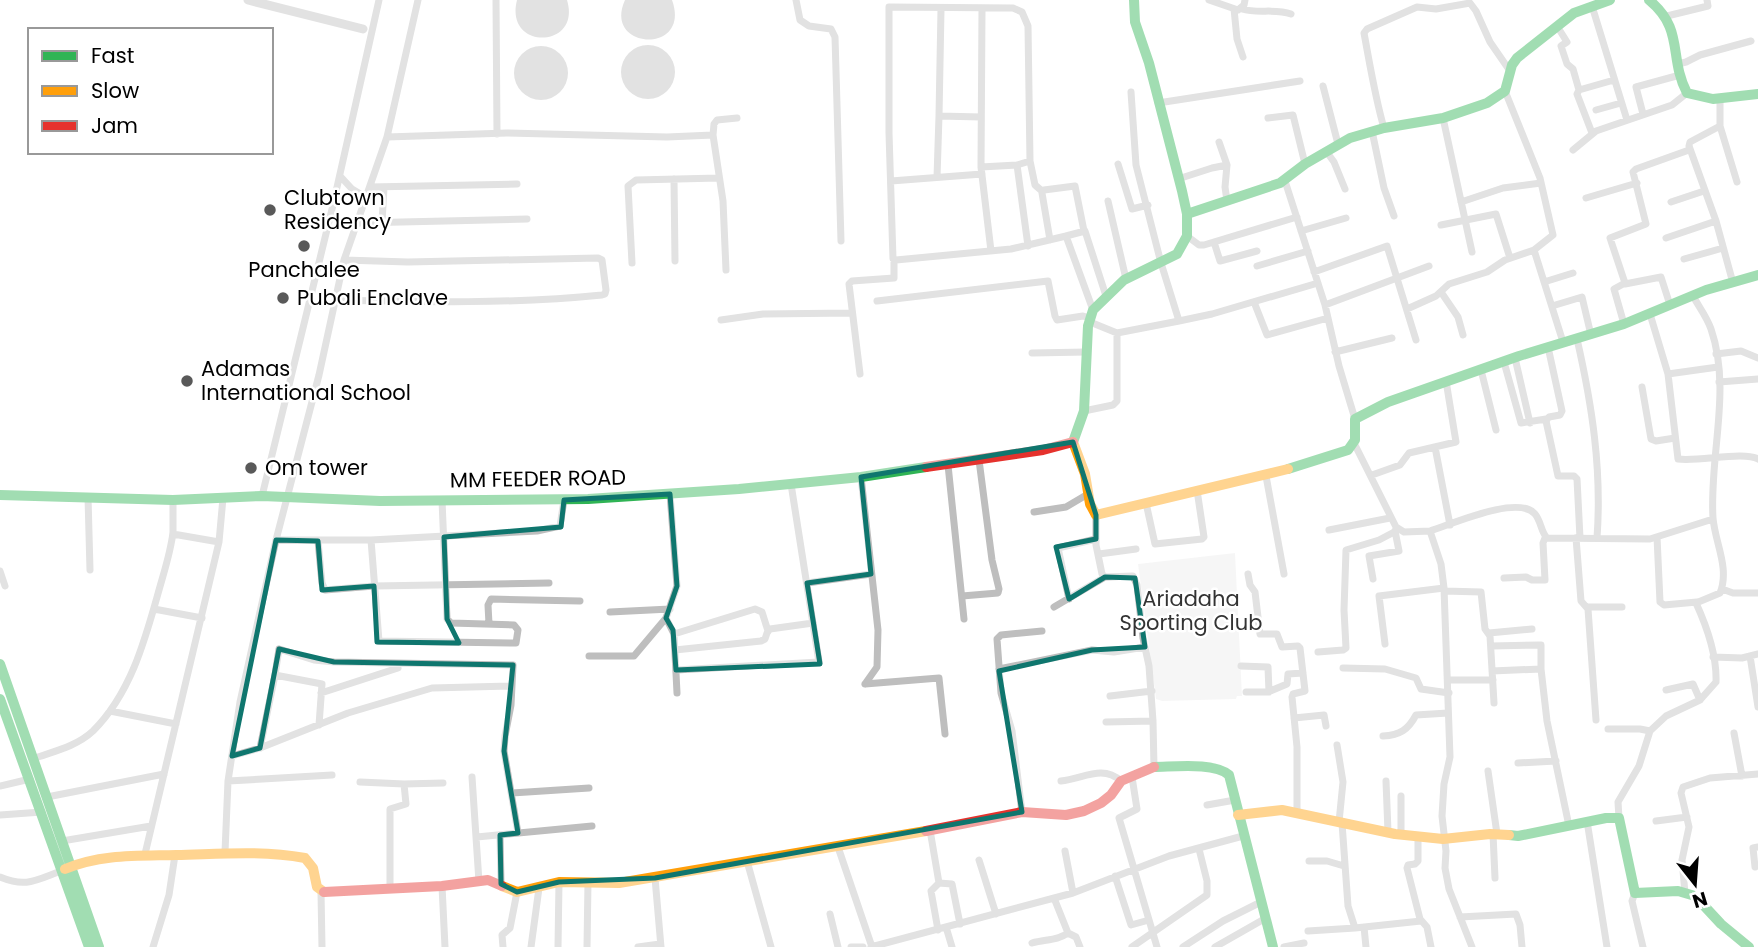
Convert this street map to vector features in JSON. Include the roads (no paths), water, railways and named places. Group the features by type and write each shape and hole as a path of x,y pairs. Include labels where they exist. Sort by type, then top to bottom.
{"street":[{"path":"262,496 340,176 379,0"},
{"path":"225,852 228,781 240,702 276,540 318,376 344,260 387,137 418,0"},
{"path":"496,0 497,134"},
{"path":"796,0 800,20 809,26 831,29 835,37 841,241"},
{"path":"1134,0 1134,18 1187,214 1186,236 1177,254 1126,279 1106,296 1092,314 1090,322 1116,333 1179,321 1318,283"},
{"path":"1209,0 1238,9 1291,14"},
{"path":"1243,57 1237,39 1238,9 1245,0"},
{"path":"1407,309 1441,292 1449,284 1487,272 1510,258 1534,250 1552,237 1554,233 1541,183 1505,91 1510,71 1517,58 1574,13 1610,0"},
{"path":"1649,0 1667,16 1672,27 1680,75 1687,93"},
{"path":"1667,16 1708,6 1707,0"},
{"path":"1384,128 1371,82 1365,31 1401,12 1417,7 1436,9 1470,2 1490,42 1510,71"},
{"path":"860,374 850,283 894,278 888,9 911,4 941,9 982,9 1004,4 1022,12 1028,26 1030,162 1035,185 1042,191 1050,240"},
{"path":"1592,6 1626,120"},
{"path":"937,177 941,9"},
{"path":"982,9 982,170 991,251"},
{"path":"1557,26 1567,42 1561,46 1567,65 1573,69 1577,94 1592,133"},
{"path":"1678,64 1700,54 1751,41"},
{"path":"1643,114 1636,87 1680,75"},
{"path":"1578,90 1614,80"},
{"path":"1158,103 1300,81"},
{"path":"1323,86 1338,145"},
{"path":"1187,214 1285,181 1326,151 1372,131 1443,118 1487,103 1505,91"},
{"path":"1131,92 1136,165 1179,321"},
{"path":"1687,93 1720,99 1758,93"},
{"path":"1573,150 1592,133 1672,105 1687,93"},
{"path":"1720,99 1720,125 1737,182"},
{"path":"1596,110 1621,103"},
{"path":"1268,118 1293,115 1305,164"},
{"path":"939,116 981,117"},
{"path":"726,270 723,201 713,124 717,120 737,118"},
{"path":"1443,118 1472,252"},
{"path":"1720,125 1690,142 1689,149 1716,221 1733,283"},
{"path":"1372,131 1384,188 1394,216"},
{"path":"387,137 497,134 667,137 713,135"},
{"path":"1219,142 1227,165 1227,201"},
{"path":"1625,284 1610,239 1646,224 1633,172 1689,149"},
{"path":"1326,151 1334,162 1345,189"},
{"path":"891,181 937,177 1030,162"},
{"path":"1118,164 1132,209 1147,205"},
{"path":"1017,165 1028,246"},
{"path":"1178,179 1227,165"},
{"path":"340,176 352,189 367,198"},
{"path":"632,263 628,186 636,180 719,178"},
{"path":"674,179 676,261"},
{"path":"1285,181 1325,305 1335,352 1355,419 1355,445 1372,475 1397,531 1399,551 1369,556 1373,579"},
{"path":"1461,202 1503,188 1541,183"},
{"path":"1586,198 1637,183"},
{"path":"370,187 517,184"},
{"path":"1042,191 1075,186 1084,231 1106,296"},
{"path":"382,223 384,187"},
{"path":"1671,202 1704,191"},
{"path":"1108,201 1126,279"},
{"path":"1441,225 1496,214 1510,258"},
{"path":"1186,236 1201,246 1297,217"},
{"path":"1301,231 1346,218"},
{"path":"358,223 527,219"},
{"path":"1666,238 1716,221"},
{"path":"894,260 1028,246 1084,231"},
{"path":"1066,236 1092,314 1086,352 1084,411 1073,442 1085,474 1090,504 1096,515 1096,538 1102,574 1105,577"},
{"path":"1214,242 1220,261 1257,251"},
{"path":"1314,272 1387,246 1416,340"},
{"path":"1684,259 1723,248"},
{"path":"1534,250 1563,342"},
{"path":"1257,266 1308,251"},
{"path":"335,300 440,302 542,299 602,295 606,290 601,260 598,258 408,262 344,260"},
{"path":"1325,305 1429,266"},
{"path":"1544,282 1573,273"},
{"path":"1355,419 1369,410 1446,381 1623,324 1693,296 1758,275"},
{"path":"1623,324 1614,289 1625,284 1661,277 1670,305"},
{"path":"877,301 1048,281 1056,319 1092,314"},
{"path":"1441,292 1458,317 1463,335"},
{"path":"1657,537 1660,602 1664,605 1697,602 1720,593 1722,554 1713,519 1719,382 1717,354 1711,329 1693,296"},
{"path":"1552,306 1582,298 1591,334"},
{"path":"1254,302 1267,335 1328,318"},
{"path":"721,320 763,314 852,313"},
{"path":"1650,314 1668,374 1676,457 1679,460 1751,455 1758,459"},
{"path":"1084,411 1113,405 1117,401 1116,333"},
{"path":"1335,352 1392,338"},
{"path":"1577,339 1588,386 1597,447 1600,499 1597,538"},
{"path":"1504,362 1520,422 1530,423 1560,415 1562,411 1548,347"},
{"path":"1717,354 1741,351 1758,358"},
{"path":"1032,353 1086,352"},
{"path":"1515,358 1530,423"},
{"path":"1668,374 1718,367"},
{"path":"1481,370 1496,430"},
{"path":"1719,382 1758,379"},
{"path":"1372,475 1403,463 1407,454 1457,440 1446,381"},
{"path":"1642,387 1651,439 1656,441 1675,438"},
{"path":"1546,419 1558,476 1574,476 1577,479 1581,601 1588,607 1622,607"},
{"name":"MM FEEDER ROAD","path":"0,495 173,499 262,496 564,500 670,494 861,477 1057,448 1073,442"},
{"path":"1096,515 1266,475 1348,450 1355,445"},
{"path":"1434,447 1450,525"},
{"path":"962,596 998,593 999,589 992,559 979,460"},
{"path":"948,465 964,619"},
{"path":"1266,475 1284,574"},
{"path":"861,477 878,630 877,667 865,684 939,678 945,734"},
{"path":"676,670 816,664 819,660 790,484"},
{"path":"1146,503 1155,544 1202,539 1204,537 1197,490"},
{"path":"589,656 634,656 666,618 677,586 670,494"},
{"path":"1034,512 1066,507 1088,494"},
{"path":"88,497 90,570"},
{"path":"145,854 219,542 223,498"},
{"path":"34,758 74,745 92,732 110,711 134,671 144,646 173,534 173,499"},
{"path":"371,540 377,638 380,642 516,643 516,627 448,622 442,500"},
{"path":"276,540 444,537 557,528 562,524 564,500"},
{"path":"1318,652 1346,648 1346,550 1379,540 1397,531 1430,531 1474,514 1510,508 1527,510 1535,514 1545,538 1545,580 1532,580 1527,577 1504,578"},
{"path":"1329,530 1390,518"},
{"path":"1545,538 1650,539 1713,519"},
{"path":"1430,531 1441,564 1449,693 1450,757 1441,816 1446,851 1445,868 1449,889 1472,947"},
{"path":"173,534 219,542"},
{"path":"1069,599 1058,548 1096,538"},
{"path":"318,541 324,589 549,583"},
{"path":"1100,554 1136,549"},
{"path":"0,571 5,586"},
{"path":"807,583 871,574"},
{"path":"1248,574 1250,585 1255,592 1260,634 1277,634 1281,647 1299,647 1305,691 1292,696 1297,756 1297,811"},
{"path":"1054,607 1105,577 1135,578 1152,691 1154,767"},
{"path":"1722,589 1733,593 1758,593"},
{"path":"1385,644 1379,596 1444,590 1480,592 1485,629 1489,633 1491,646 1494,703"},
{"path":"489,624 488,605 491,599 580,601"},
{"path":"1643,947 1632,901 1635,893 1618,802 1639,766 1650,731 1666,716 1700,700 1716,682 1705,623 1697,602"},
{"path":"1588,607 1596,720"},
{"path":"154,609 202,618"},
{"path":"610,612 670,609"},
{"path":"674,634 755,609 762,612 768,631 765,639 761,641 675,650"},
{"path":"666,618 674,634 677,693"},
{"path":"768,631 813,623"},
{"path":"1489,633 1532,629"},
{"path":"1022,813 1012,731 1001,693 998,637 1042,631"},
{"path":"1491,646 1540,644 1543,652 1541,669 1547,721 1569,826"},
{"path":"999,669 1092,650 1114,652 1145,647"},
{"path":"260,748 279,649 314,660 334,662 513,665 504,751 518,832"},
{"path":"1713,657 1754,655 1758,707"},
{"path":"0,664 62,841 66,869 89,947"},
{"path":"1241,666 1267,667 1269,692"},
{"path":"321,693 398,668"},
{"path":"1343,668 1385,669 1416,678 1421,689 1449,693"},
{"path":"1492,671 1541,669"},
{"path":"1246,692 1269,692 1287,684 1288,674 1303,673"},
{"path":"275,675 322,684 319,725"},
{"path":"1448,680 1493,680"},
{"path":"1666,690 1693,684 1700,700"},
{"path":"232,756 260,748 348,713 432,688 512,686"},
{"path":"1110,696 1152,691"},
{"path":"0,699 42,812 99,947"},
{"path":"110,711 176,724"},
{"path":"1383,736 1402,733 1416,715 1448,713"},
{"path":"1294,718 1324,715 1326,726"},
{"path":"1106,722 1153,721"},
{"path":"1608,729 1650,731"},
{"path":"1734,733 1742,776"},
{"path":"1337,745 1343,782 1341,822 1344,866 1348,906 1355,928"},
{"path":"1518,763 1556,761"},
{"path":"321,892 442,886 488,880 501,884 509,891 517,892 559,882 619,883 655,878 1022,813 1059,816 1084,811 1107,799 1121,781 1154,767 1202,766 1225,771 1229,775 1273,947"},
{"path":"1488,771 1495,834 1495,878"},
{"path":"1061,781 1096,773 1113,774 1121,781"},
{"path":"47,797 164,774"},
{"path":"228,781 332,775"},
{"path":"1685,893 1682,860 1689,832 1681,793 1684,786 1710,778 1758,775"},
{"path":"472,777 479,882"},
{"path":"1132,777 1137,809 1119,818 1157,947"},
{"path":"0,786 30,779"},
{"path":"1386,781 1388,832"},
{"path":"360,782 443,783"},
{"path":"390,888 390,809 405,804 404,784"},
{"path":"512,793 589,788"},
{"path":"1401,796 1401,834"},
{"path":"1207,805 1235,800"},
{"path":"1238,815 1297,811 1388,832 1443,839 1495,834 1518,836 1587,821 1619,818"},
{"path":"0,816 42,812"},
{"path":"1656,821 1687,817"},
{"path":"1587,821 1607,947"},
{"path":"62,841 151,826"},
{"path":"477,837 592,826"},
{"path":"930,830 939,883"},
{"path":"500,835 501,884"},
{"path":"838,847 871,947 1073,893 1135,869 1243,836"},
{"path":"1418,836 1418,860 1407,868 1421,921 1428,928 1431,947"},
{"path":"1755,867 1753,849 1758,847"},
{"path":"1132,947 1207,895 1207,881 1199,849"},
{"path":"1065,851 1073,893"},
{"path":"0,877 15,883 24,883 95,859 145,854 225,852 304,858 313,868 317,887 321,892 323,947"},
{"path":"153,947 169,895 174,855"},
{"path":"979,860 996,914"},
{"path":"747,861 771,947"},
{"path":"1309,861 1327,861 1344,866"},
{"path":"1115,876 1131,925 1149,920"},
{"path":"638,947 660,946 655,878"},
{"path":"558,947 559,882"},
{"path":"587,947 588,882"},
{"path":"938,930 931,891 939,883 952,884 960,924"},
{"path":"442,886 446,947"},
{"path":"531,947 539,888"},
{"path":"503,947 502,935 510,928 517,892"},
{"path":"1635,893 1685,893 1698,898 1711,915 1749,947"},
{"path":"1054,898 1068,933 1076,937 1080,947"},
{"path":"1183,947 1223,920 1261,902"},
{"path":"830,914 838,947"},
{"path":"1460,917 1516,914 1522,947"},
{"path":"1215,947 1266,918"},
{"path":"1308,931 1421,921"},
{"path":"1364,927 1366,947"},
{"path":"946,928 952,947"},
{"path":"1032,943 1057,939 1068,933"},
{"path":"1284,947 1304,943"},
{"path":"851,947 863,947"}],"waterway":[{"path":"248,0 363,29"}],"place":[{"name":"Clubtown Residency","path":"270,210"},
{"name":"Panchalee","path":"304,246"},
{"name":"Pubali Enclave","path":"283,298"},
{"name":"Adamas International School","path":"187,381"},
{"name":"Om tower","path":"251,468"}],"park label":[{"name":"Ariadaha Sporting Club","path":"1191,611"}]}
